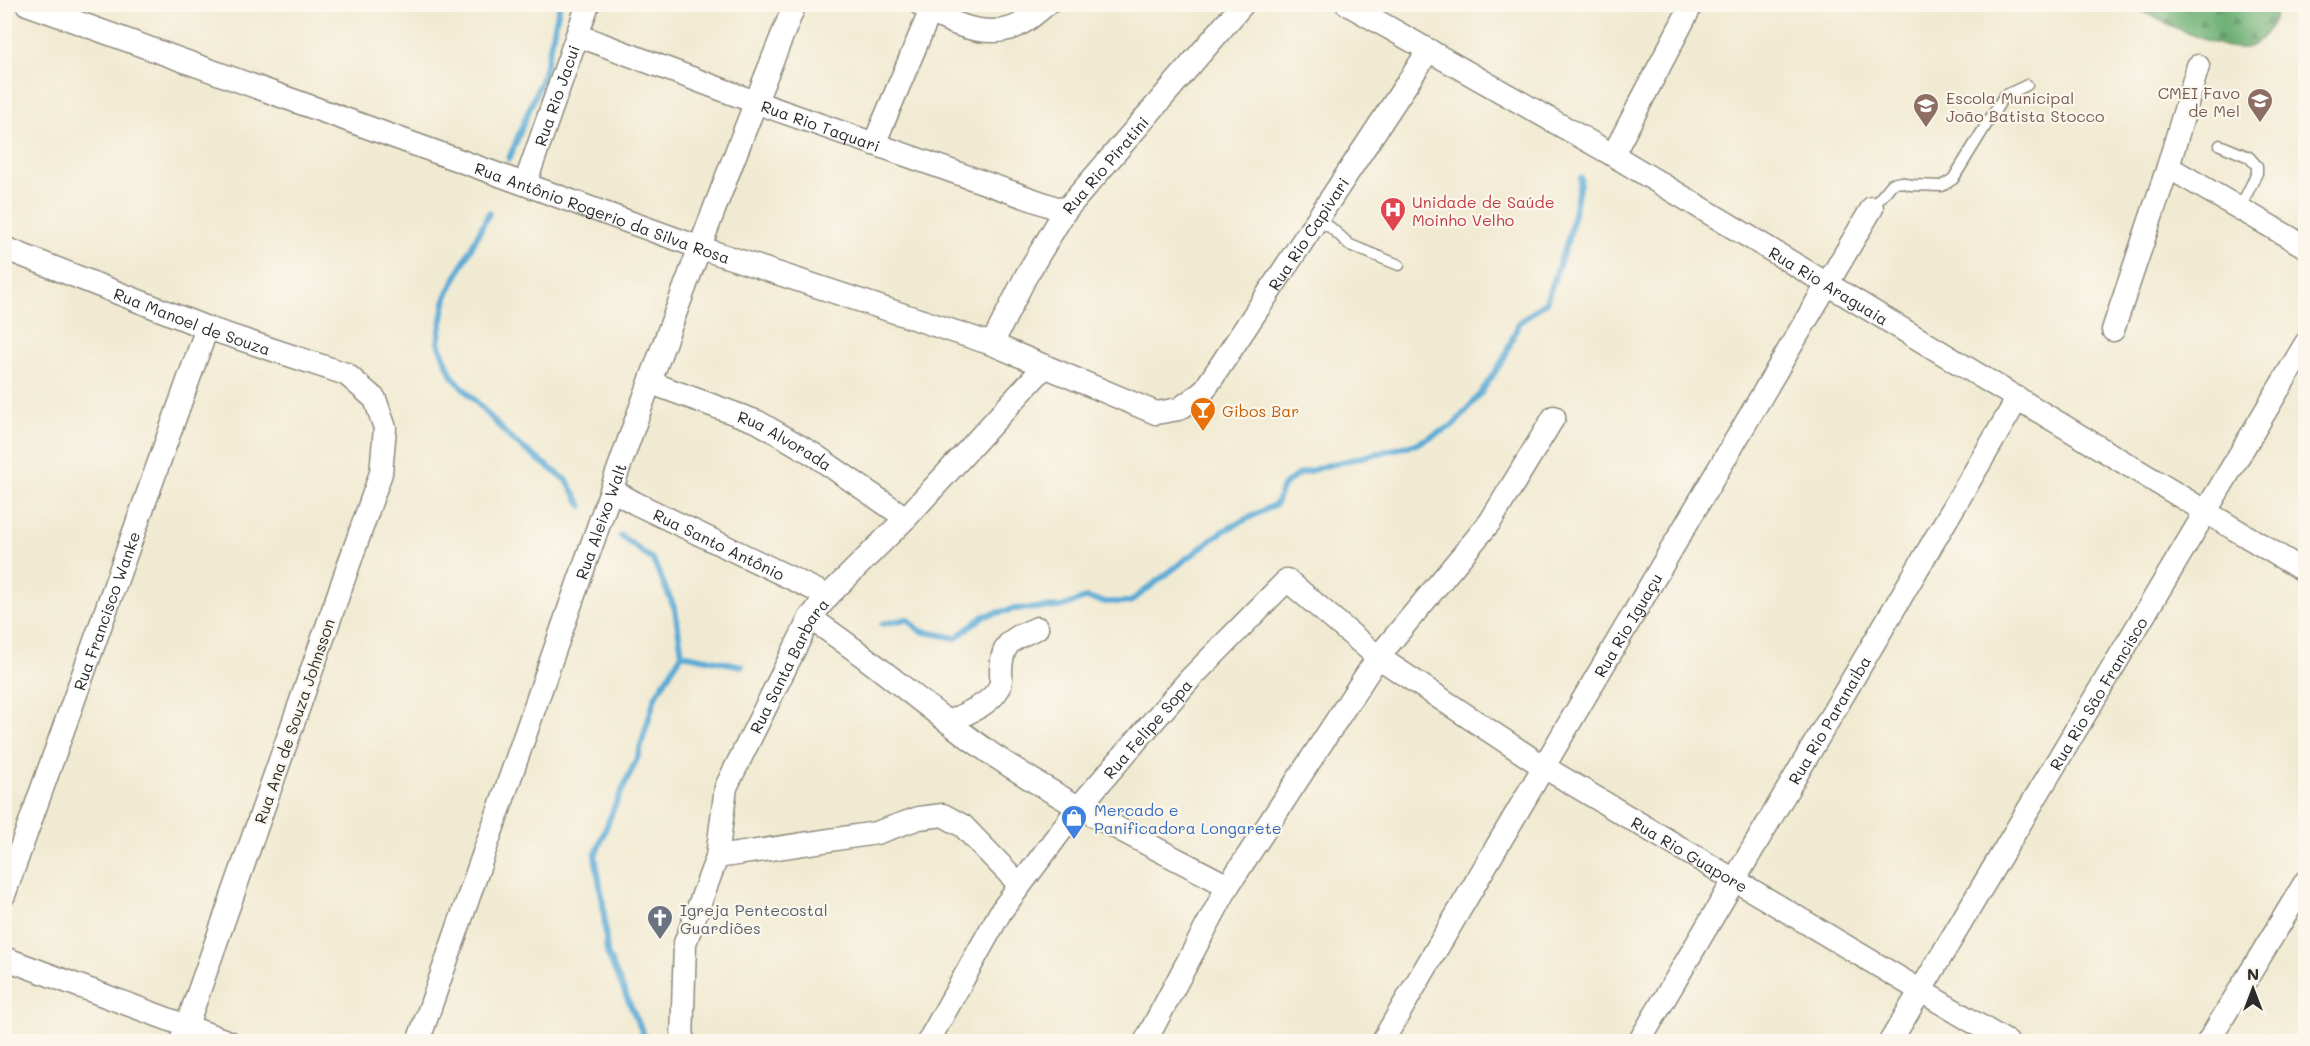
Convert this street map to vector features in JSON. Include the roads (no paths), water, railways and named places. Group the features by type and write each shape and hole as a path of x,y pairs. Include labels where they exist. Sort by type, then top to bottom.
{"street":[{"name":"Rua Antônio Rogerio da Silva Rosa","path":"27,4 701,248 992,344 1156,413 1179,409"},
{"name":"Rua Rio Jacui","path":"525,184 588,4"},
{"name":"Rua Aleixo Walt","path":"418,1041 651,382 755,102 795,4"},
{"path":"874,144 925,8 975,29 990,32 1014,27 1047,4"},
{"name":"Rua Rio Piratini","path":"992,344 1026,276 1065,211 1243,4"},
{"name":"Rua Rio Araguaia","path":"1347,4 1613,155 2306,572"},
{"path":"1613,155 1692,4"},
{"name":"Rua Rio Taquari","path":"577,35 755,102 1065,211"},
{"name":"Rua Rio Capivari","path":"1179,409 1203,392 1429,50"},
{"path":"2113,330 2168,167 2198,66"},
{"path":"2168,167 2306,247"},
{"name":"Rua Rio Iguaçu","path":"1382,1041 1872,208"},
{"name":"Rua Manoel de Souza","path":"4,248 207,328 346,374 375,399"},
{"name":"Rua Francisco Wanke","path":"4,895 207,328"},
{"name":"Rua Rio São Francisco","path":"1890,1041 2306,343"},
{"name":"Rua Santa Barbara","path":"682,1041 686,943 717,857 726,787 810,618 828,596 906,518 1045,366"},
{"name":"Rua Alvorada","path":"651,382 758,422 813,454 906,518"},
{"name":"Rua Rio Paranaiba","path":"1639,1041 2018,398"},
{"name":"Rua Ana de Souza Johnsson","path":"184,1034 381,473 385,428 375,399"},
{"path":"1145,1041 1228,886 1378,657 1490,522 1554,417"},
{"name":"Rua Santo Antônio","path":"612,490 828,596"},
{"name":"Rua Rio Guapore","path":"1287,580 1378,657 1544,766 2007,1041"},
{"name":"Rua Felipe Sopa","path":"928,1041 1001,911 1078,808 1189,680 1287,580"},
{"path":"810,618 846,642 992,754 1078,808 1228,886"},
{"path":"949,722 977,708 994,696 1001,686 1002,658 1005,647 1013,639 1037,628"},
{"path":"717,857 876,833 919,818 943,815 963,826 1020,885"},
{"path":"2208,1041 2306,881"},
{"path":"4,958 184,1034 230,1041"}],"lane":[{"path":"1872,208 1892,184 1901,182 1942,186 1953,179 2004,96 2027,85"},
{"path":"2220,145 2249,157 2257,166 2257,173 2240,208"},
{"path":"1316,221 1330,227 1350,245 1399,265"}],"waterway":[{"path":"509,159 544,73 560,4"},
{"path":"882,624 908,619 920,631 956,638 984,616 1014,609 1061,607 1085,598 1106,602 1130,602 1223,531 1276,504 1283,486 1297,475 1416,444 1454,425 1480,394 1503,360 1519,323 1546,302 1570,233 1581,178"},
{"path":"489,213 446,297 438,342 452,376 511,439 567,481 582,506"},
{"path":"621,536 653,560 675,609 682,654 655,697 638,756 595,856 603,903 607,953 647,1042"},
{"path":"682,654 742,666"}],"place":[{"name":"CMEI Favo de Mel","path":"2260,124"},
{"name":"Escola Municipal João Batista Stocco","path":"1926,129"},
{"name":"Unidade de Saúde Moinho Velho","path":"1393,233"},
{"name":"Gibos Bar","path":"1203,433"},
{"name":"Mercado e Panificadora Longarete","path":"1074,841"},
{"name":"Igreja Pentecostal Guardiões","path":"660,941"}]}
